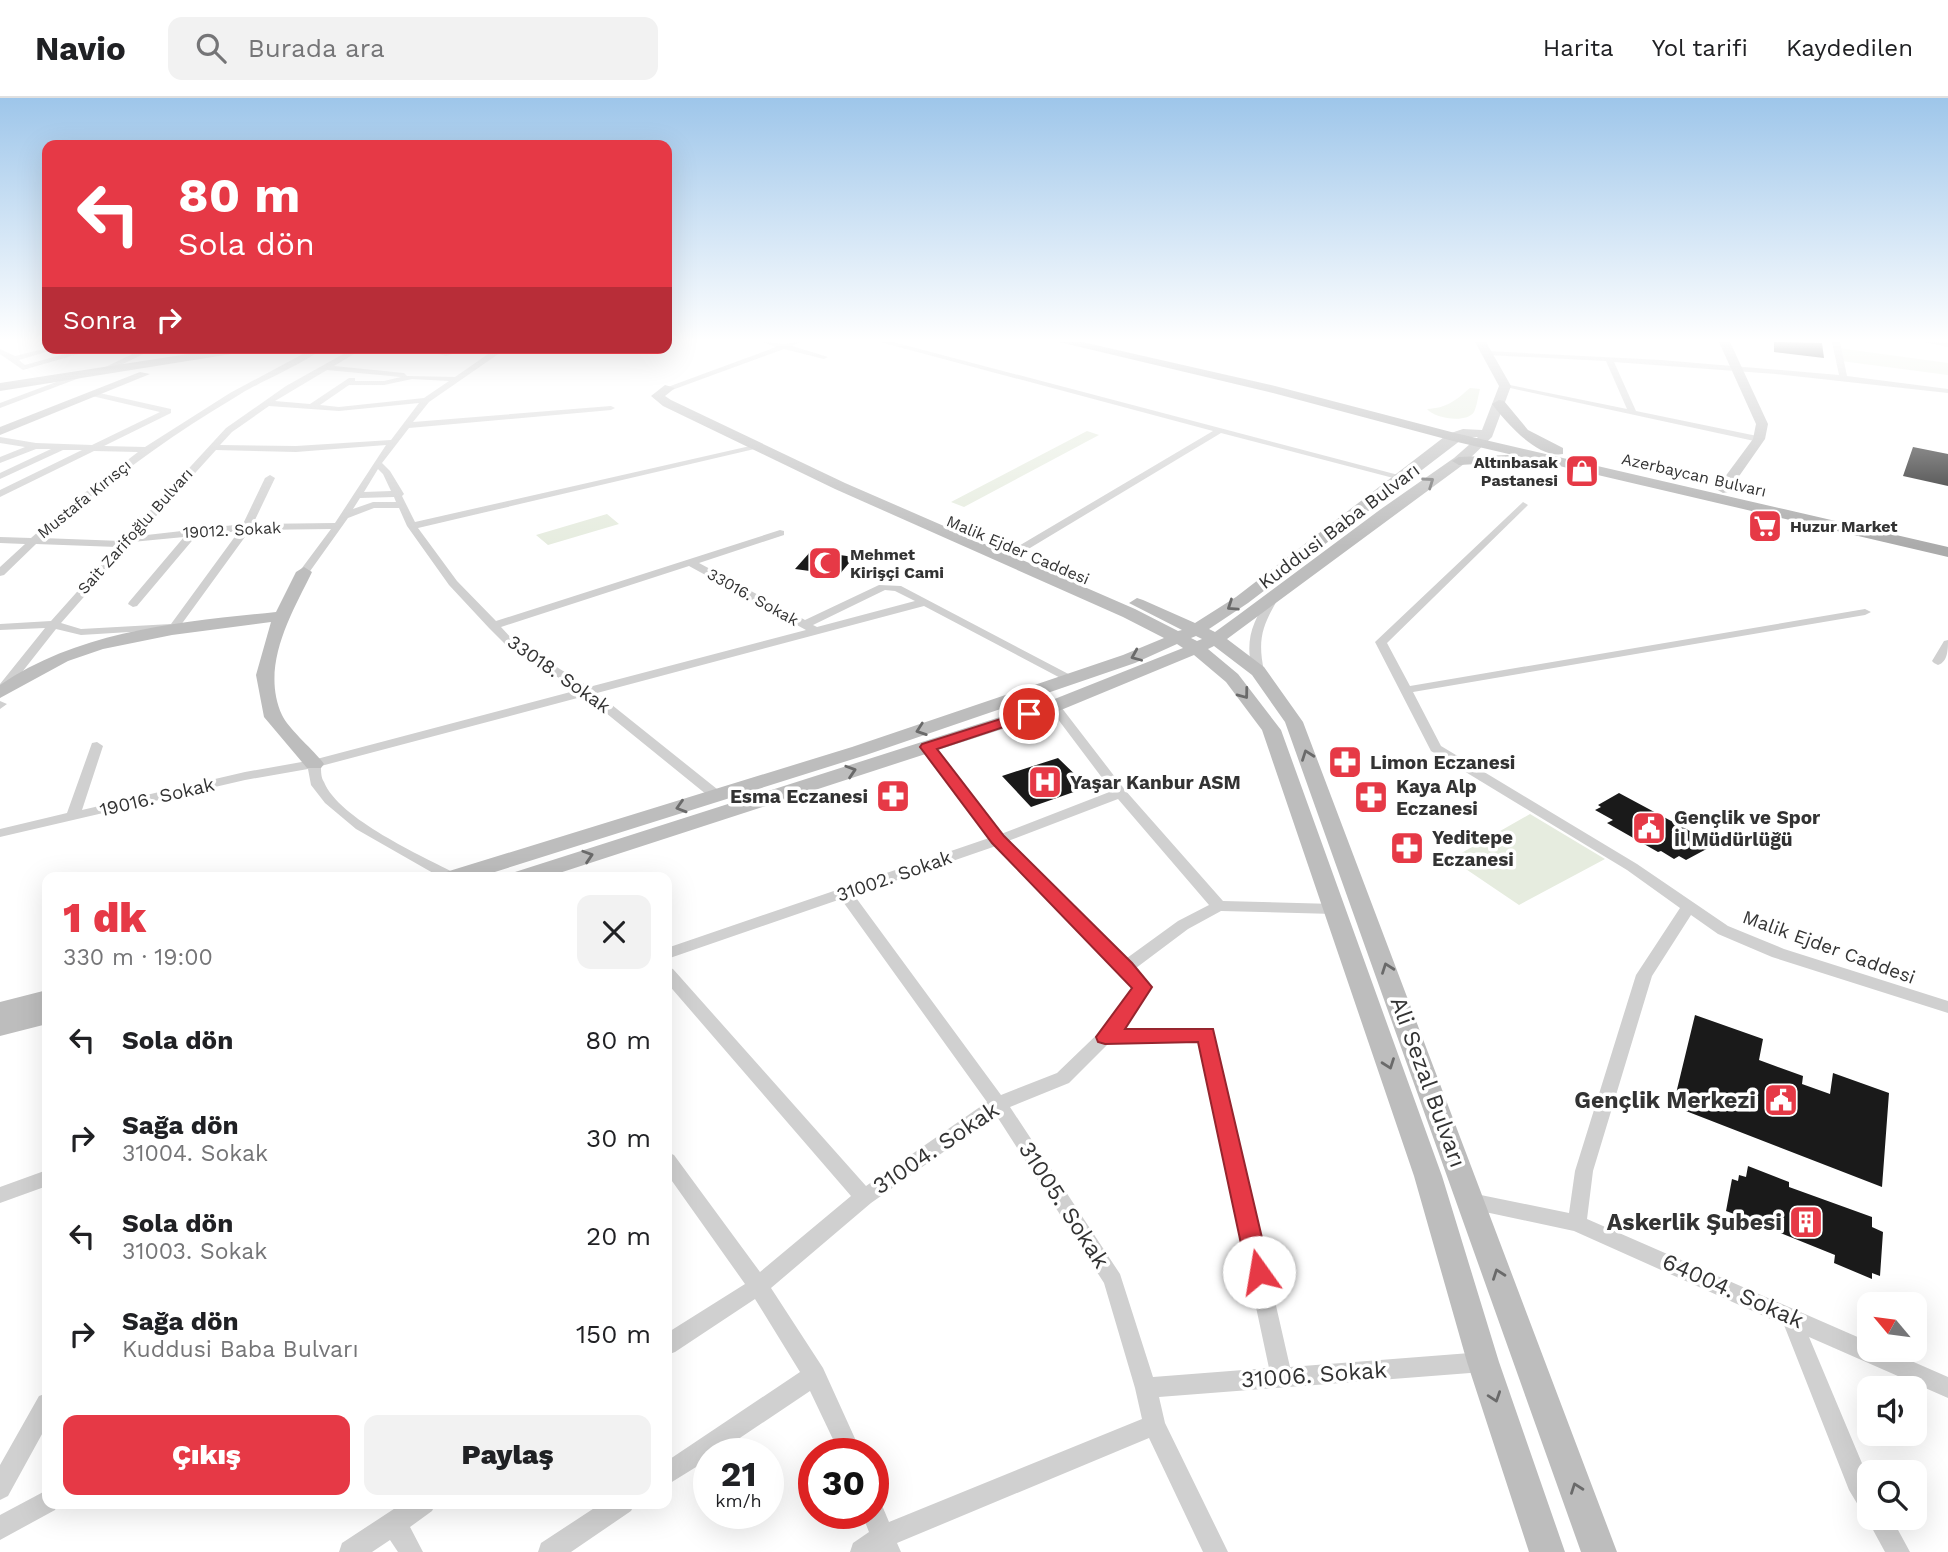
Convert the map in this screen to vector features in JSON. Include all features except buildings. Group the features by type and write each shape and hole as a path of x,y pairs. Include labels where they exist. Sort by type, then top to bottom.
{"main road":[{"path":"0,431 54,410"},
{"name":"Malik Ejder Caddesi","path":"680,410 840,486 1197,638"},
{"path":"1350,410 1453,437 1463,433 1564,458 1723,489 1948,541"},
{"path":"1380,410 1483,438"},
{"path":"1483,438 1496,410"},
{"path":"1504,410 1523,433 1564,458"},
{"path":"1723,489 1759,439 1762,424 1756,410"},
{"name":"Kuddusi Baba Bulvarı","path":"469,872 859,751 1197,638 1453,437"},
{"name":"Kuddusi Baba Bulvarı","path":"539,872 1054,706 1129,677 1274,597 1386,512 1459,461 1483,438"},
{"path":"1459,461 1564,458"},
{"name":"Azerbaycan Bulvarı","path":"1564,458 1948,552"},
{"name":"Malik Ejder Caddesi","path":"815,473 855,482 1021,549 1197,638"},
{"path":"304,572 278,624 265,675 273,717 314,764"},
{"path":"0,699 16,679 42,666 120,641 178,627 278,624"},
{"path":"0,699 54,672 91,659 141,646 278,624"},
{"name":"Ali Sezal Bulvarı","path":"1197,638 1258,671 1294,722 1599,1552"},
{"name":"Ali Sezal Bulvarı","path":"1197,638 1232,677 1271,730 1429,1176 1483,1362 1547,1552"},
{"path":"0,1011 42,1000"},
{"path":"0,1027 42,1016"}],"street":[{"path":"0,494 168,411 163,410"},
{"name":"Mustafa Kırısçı","path":"0,573 92,489 205,410"},
{"name":"Sait Zarifoğlu Bulvarı","path":"0,699 52,624 125,542 229,430 258,410"},
{"path":"304,572 377,463 419,410"},
{"path":"409,425 589,410"},
{"path":"1143,410 1401,477"},
{"path":"1618,410 1759,439"},
{"path":"1021,549 1220,430"},
{"path":"0,440 36,446 146,450"},
{"path":"213,447 296,449 393,442"},
{"path":"0,460 36,446"},
{"path":"0,476 63,447"},
{"path":"412,526 760,447"},
{"name":"33018. Sokak","path":"377,463 387,473 412,526 453,583 509,642 587,691 717,796"},
{"path":"0,627 52,624 81,632 178,627 247,527 270,478"},
{"path":"357,495 400,500"},
{"name":"19012. Sokak","path":"0,540 125,542 194,531 340,521 373,505 400,500"},
{"name":"Malik Ejder Caddesi","path":"1523,505 1381,642 1436,748 1632,867 1723,930 1778,953 1948,1007"},
{"path":"133,604 194,531"},
{"path":"493,626 780,533"},
{"name":"33016. Sokak","path":"690,562 816,631"},
{"path":"804,625 883,587 897,588 1072,679"},
{"path":"1258,671 1253,652 1254,632 1274,597"},
{"name":"19016. Sokak","path":"0,833 245,776 314,764 926,602"},
{"path":"1406,690 1865,612"},
{"path":"1938,661 1948,643"},
{"path":"1054,706 1120,793 1219,906"},
{"path":"73,817 97,746"},
{"path":"928,747 998,840 1126,967 1183,925 1219,906 1334,909"},
{"path":"314,764 317,784 350,818 393,846 443,872"},
{"name":"31002. Sokak","path":"672,952 998,840 1120,793"},
{"name":"31005. Sokak","path":"845,894 998,1104 1113,1280 1146,1388 1154,1425 1216,1552"},
{"path":"1577,1223 1584,1171 1644,975 1688,908"},
{"name":"31004. Sokak","path":"672,1342 758,1286 864,1197 998,1104 1063,1078 1117,1025 1142,987 1126,967"},
{"path":"672,979 864,1197"},
{"path":"1105,1037 1206,1034 1282,1377"},
{"path":"672,1167 758,1286 816,1375 844,1438"},
{"path":"0,1195 42,1180"},
{"name":"64004. Sokak","path":"1471,1200 1577,1223 1948,1388"},
{"path":"1791,1317 1857,1482"},
{"name":"31006. Sokak","path":"1146,1388 1483,1362"},
{"path":"672,1471 816,1375"},
{"path":"0,1488 42,1415"},
{"path":"862,1552 886,1544 1154,1425"},
{"path":"0,1528 42,1505"},
{"path":"351,1552 415,1509"},
{"path":"550,1552 614,1509"},
{"path":"394,1523 411,1552"},
{"path":"1885,1530 1898,1552"}],"shaded area":[{"path":"1428,410 1475,410 1470,416 1457,419"},
{"path":"1087,431 1099,435 964,507 951,502"},
{"path":"607,514 619,524 548,545 536,535"},
{"path":"1530,814 1605,859 1519,905 1451,859"}],"place":[{"name":"Altınbasak Pastanesi","path":"1582,471"},
{"name":"Huzur Market","path":"1765,526"},
{"name":"Mehmet Kirişçi Cami","path":"825,563"},
{"name":"Limon Eczanesi","path":"1345,762"},
{"name":"Yaşar Kanbur ASM","path":"1045,782"},
{"name":"Esma Eczanesi","path":"893,796"},
{"name":"Kaya Alp Eczanesi","path":"1371,797"},
{"name":"Gençlik ve Spor İl Müdürlüğü","path":"1649,828"},
{"name":"Yeditepe Eczanesi","path":"1407,848"},
{"name":"Gençlik Merkezi","path":"1781,1100"},
{"name":"Askerlik Şubesi","path":"1806,1222"}],"route":[{"path":"1029,714 928,747 998,840 1126,967 1142,987 1117,1025 1105,1037 1206,1034 1259,1272"}]}
